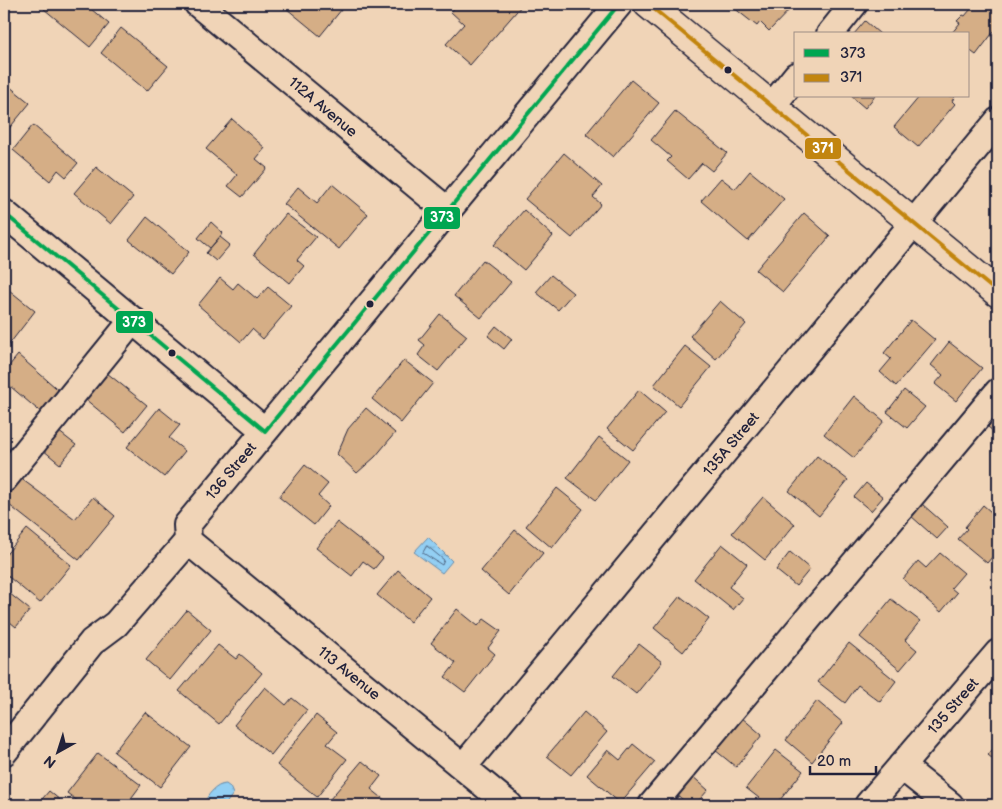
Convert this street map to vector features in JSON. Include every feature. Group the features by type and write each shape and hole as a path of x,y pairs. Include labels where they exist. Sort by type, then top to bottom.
{"main road":[{"path":"648,4 998,293"}],"street":[{"name":"112A Avenue","path":"198,4 448,211"},
{"name":"136 Street","path":"4,752 92,642 116,624 188,541 187,525 619,4"},
{"path":"832,32 854,4"},
{"path":"772,106 794,78"},
{"name":"135A Street","path":"463,767 915,224 998,121"},
{"path":"4,214 265,431"},
{"path":"4,479 133,320"},
{"path":"652,805 998,392"},
{"name":"113 Avenue","path":"188,541 509,805"},
{"name":"135 Street","path":"868,805 998,653"},
{"path":"901,766 950,805"}],"water":[{"path":"428,537 452,561 442,573 414,552"},
{"path":"226,784 230,787 233,794 225,805 204,805 212,791"}],"building":[{"path":"48,4 85,4 109,24 90,47 44,9"},
{"path":"281,4 346,4 320,36"},
{"path":"458,4 523,4 470,65 446,44 464,24 451,12"},
{"path":"729,4 795,4 769,31 760,22 757,26"},
{"path":"975,4 998,4 998,26 976,55 970,50 970,32 953,32 960,23 957,21 963,15 965,16"},
{"path":"865,21 878,32 856,32"},
{"path":"121,28 168,66 147,91 101,53"},
{"path":"631,80 659,103 613,157 586,134"},
{"path":"4,82 30,103 7,131 4,128"},
{"path":"853,98 873,98 865,108"},
{"path":"918,98 954,98 952,101 955,104 918,147 894,127"},
{"path":"675,111 727,153 712,171 702,163 688,179 667,161 671,157 651,140"},
{"path":"232,119 265,148 256,159 267,168 242,197 228,186 237,175 206,149"},
{"path":"33,125 78,163 66,177 58,170 50,181 13,150"},
{"path":"564,153 602,186 593,197 601,204 572,238 525,199"},
{"path":"96,167 133,197 111,224 74,193"},
{"path":"750,171 784,199 748,241 701,201 721,178 735,189"},
{"path":"332,184 368,214 339,249 284,204 298,187 317,203"},
{"path":"524,210 553,236 524,270 494,245"},
{"path":"804,213 830,236 783,292 756,270"},
{"path":"286,214 316,237 297,260 304,266 290,283 254,254"},
{"path":"147,217 189,252 171,274 129,240"},
{"path":"211,222 223,233 210,248 198,238"},
{"path":"220,237 230,245 216,261 206,253"},
{"path":"483,260 511,282 481,318 454,296"},
{"path":"551,275 573,293 558,310 536,292"},
{"path":"220,278 233,289 238,283 257,299 268,287 291,306 263,339 252,329 241,342 198,305"},
{"path":"9,290 35,311 4,351 4,296"},
{"path":"720,301 746,324 716,359 690,336"},
{"path":"440,314 467,336 438,371 418,355 425,345 419,340"},
{"path":"911,320 935,340 896,386 880,372 891,359 884,353"},
{"path":"496,326 512,339 504,349 488,336"},
{"path":"949,342 982,368 956,401 935,384 943,375 931,365"},
{"path":"685,346 711,367 679,406 654,385"},
{"path":"18,355 62,393 44,415 4,381 4,372"},
{"path":"404,360 433,383 401,423 372,399"},
{"path":"107,373 147,405 125,432 85,399"},
{"path":"639,390 665,412 633,450 607,429"},
{"path":"904,390 925,407 907,428 887,412"},
{"path":"854,396 884,421 854,458 824,434"},
{"path":"159,408 180,425 169,438 185,451 164,477 127,447"},
{"path":"366,408 395,433 375,457 357,473 337,454 348,429"},
{"path":"998,415 998,435 988,427"},
{"path":"58,431 76,445 60,464 43,450"},
{"path":"599,437 628,460 596,500 567,478"},
{"path":"817,456 848,480 819,516 789,491"},
{"path":"305,465 328,484 318,496 329,506 314,525 279,497"},
{"path":"19,477 75,519 93,497 115,516 79,560 4,501 4,496"},
{"path":"866,483 883,497 871,511 854,497"},
{"path":"557,488 583,509 552,548 526,526"},
{"path":"763,497 795,524 765,560 732,533"},
{"path":"922,504 948,527 937,539 911,516"},
{"path":"983,505 998,518 998,550 987,563 958,539"},
{"path":"337,522 383,558 374,569 363,561 352,576 316,548"},
{"path":"27,529 71,565 40,603 4,573 4,557"},
{"path":"515,530 543,553 509,595 481,571"},
{"path":"722,544 747,564 729,587 743,598 733,610 694,579"},
{"path":"790,552 810,569 796,586 776,570"},
{"path":"940,553 964,573 951,588 957,593 941,612 903,579 918,561 926,568"},
{"path":"398,570 430,597 410,622 377,595"},
{"path":"4,589 30,610 16,627 10,622 4,630"},
{"path":"680,596 709,619 683,652 654,628"},
{"path":"891,599 920,621 905,640 917,650 900,670 860,637"},
{"path":"457,609 478,626 484,619 501,631 488,648 495,654 465,692 445,677 456,663 431,643"},
{"path":"187,610 211,630 170,680 146,660"},
{"path":"849,643 896,681 880,702 858,685 845,703 818,682"},
{"path":"639,644 662,662 636,694 613,676"},
{"path":"218,645 236,659 240,654 262,673 219,724 179,691"},
{"path":"265,687 286,705 292,698 307,710 271,755 234,725"},
{"path":"817,701 843,723 812,762 786,740"},
{"path":"145,712 191,747 160,787 114,752"},
{"path":"584,712 607,732 571,775 547,756"},
{"path":"316,715 337,732 327,744 347,759 317,797 277,765"},
{"path":"741,717 762,735 736,767 715,750"},
{"path":"998,743 998,763 988,755"},
{"path":"633,744 655,762 620,803 587,775 608,750 620,760"},
{"path":"776,750 803,771 776,805 768,805 746,788"},
{"path":"98,753 141,785 126,805 83,805 67,793"},
{"path":"362,761 381,776 371,789 391,805 325,805"},
{"path":"691,775 708,790 695,805 689,805 675,793"},
{"path":"49,791 66,805 37,805"}],"transit line":[{"name":"373","path":"265,431 619,4"},
{"name":"371","path":"648,4 998,293"},
{"name":"373","path":"4,213 265,431"}]}
